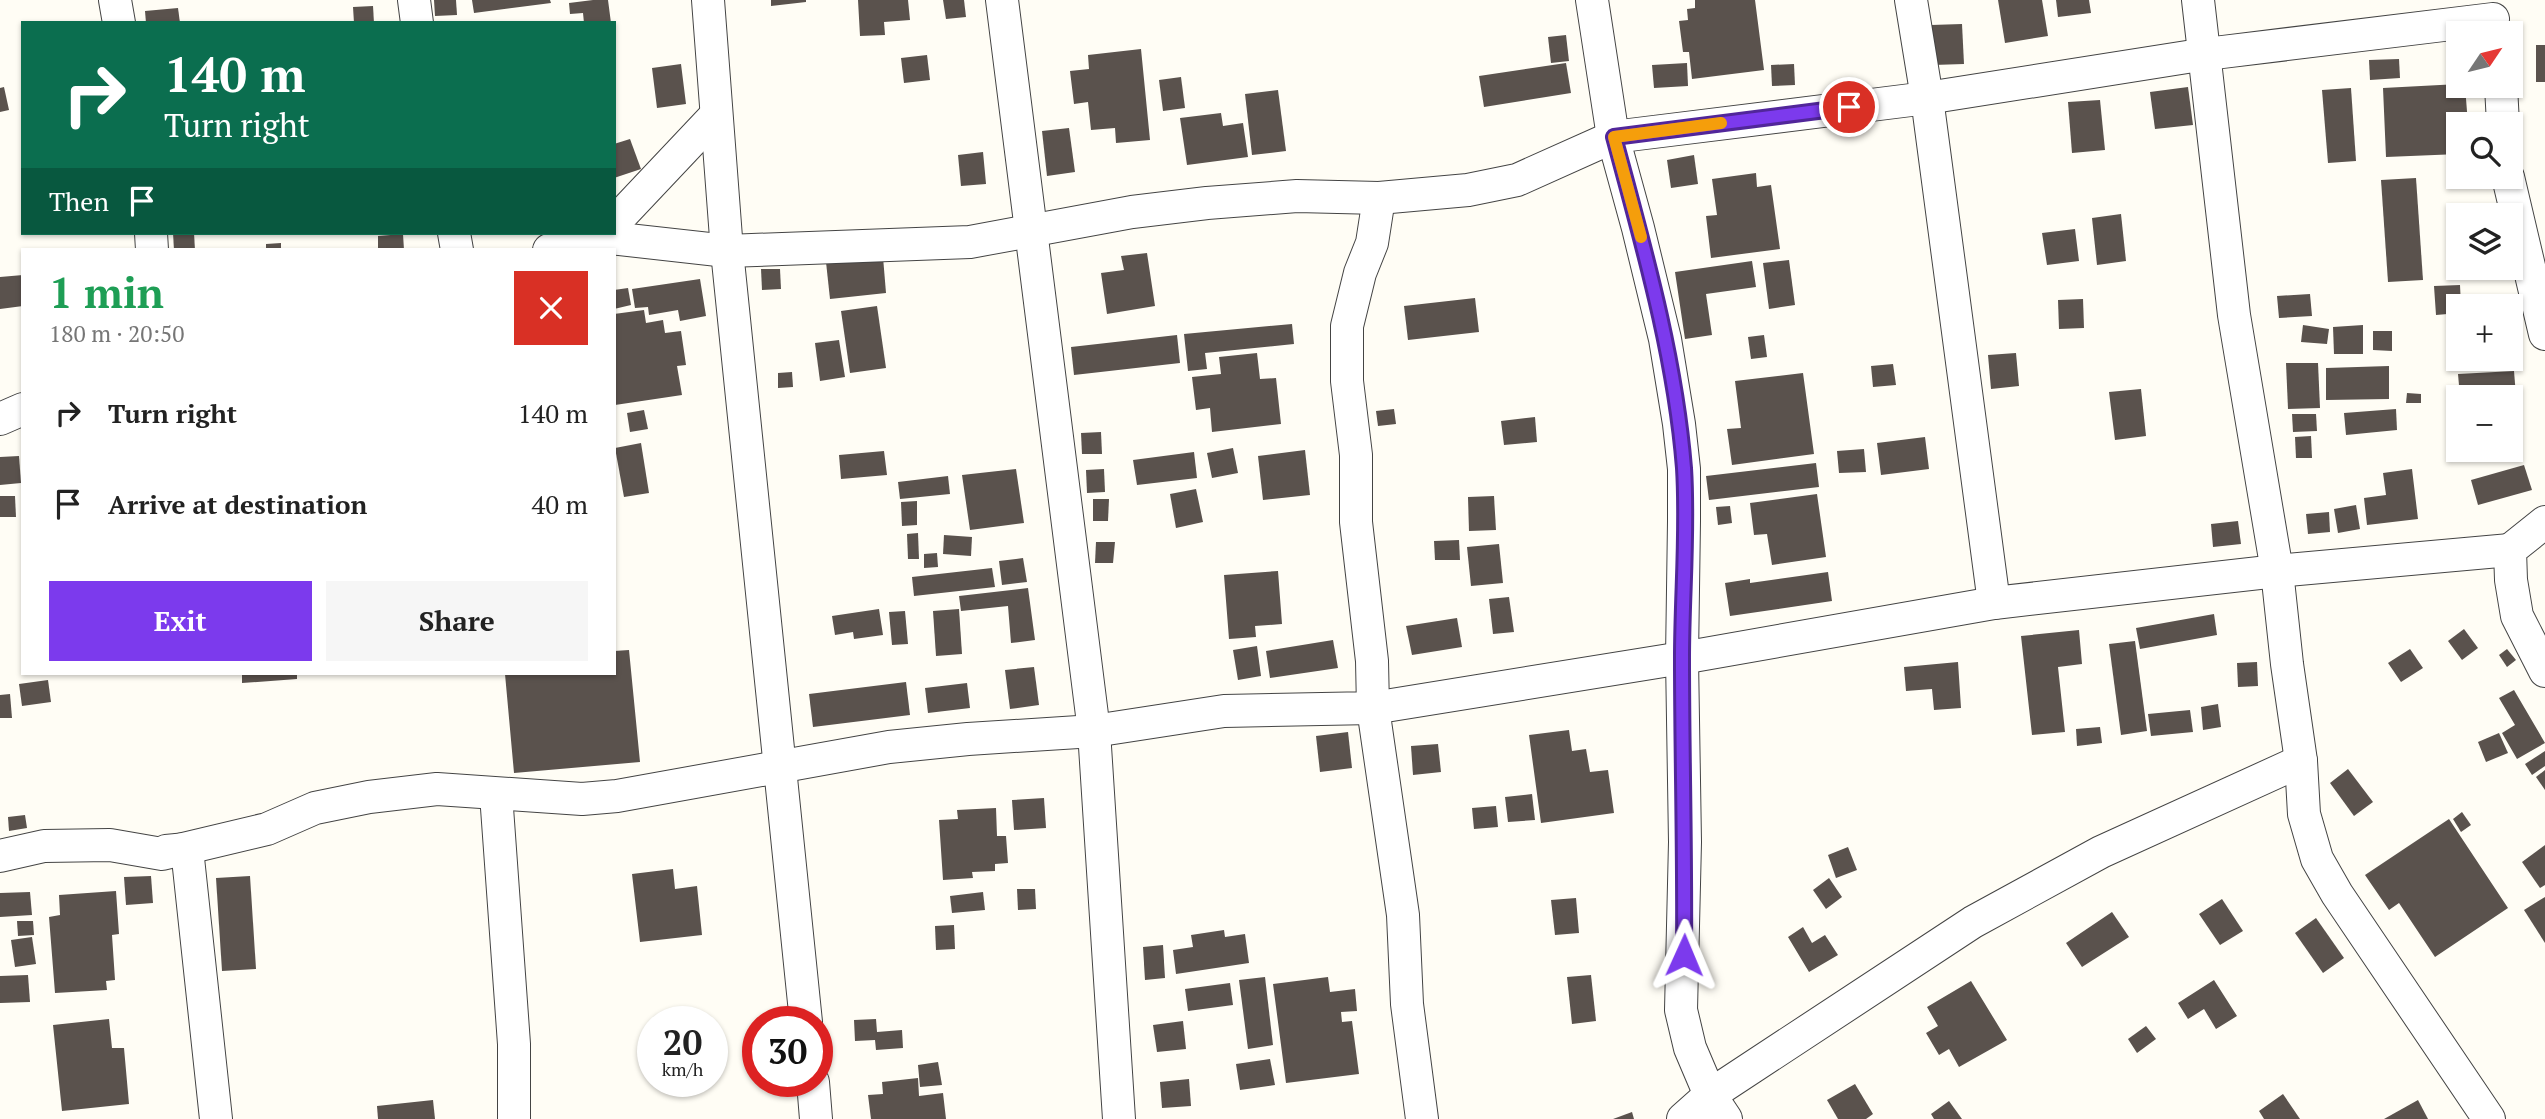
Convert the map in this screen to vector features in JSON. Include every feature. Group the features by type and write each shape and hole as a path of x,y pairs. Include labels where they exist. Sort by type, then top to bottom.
{"street":[{"path":"115,0 119,21"},
{"path":"414,0 417,21"},
{"path":"708,0 727,251 804,1006"},
{"path":"1002,0 1094,731 1119,1119"},
{"path":"1592,0 1614,137 1665,340 1679,424 1684,469 1682,658 1685,842 1681,1010 1690,1048 1718,1107"},
{"path":"1911,0 1927,98 1994,603"},
{"path":"2198,0 2234,315 2277,570 2308,834 2317,859 2337,894 2488,1119"},
{"path":"616,232 727,251 970,242 1132,212 1207,203 1297,196 1379,198 1468,190 1517,180 1614,137 1927,98 2206,54 2493,17"},
{"path":"616,221 716,115"},
{"path":"2511,189 2545,334"},
{"path":"1379,198 1372,243 1360,273 1347,326 1348,381 1356,455 1356,522 1372,661 1373,708 1403,915 1407,1004 1422,1119"},
{"path":"555,248 595,235"},
{"path":"0,418 21,411"},
{"path":"0,856 44,846 110,845 162,854 267,829 315,808 369,797 437,789 582,799 617,796 889,747 1094,731 1224,711 1373,708 1682,658 1994,603 2277,570 2510,550 2545,522"},
{"path":"2510,550 2511,580 2517,616 2545,671"},
{"path":"1682,1119 1718,1107 1973,922 2101,852 2301,761"},
{"path":"496,794 514,1044 514,1119"},
{"path":"0,872 187,849"},
{"path":"187,849 216,1119"},
{"path":"815,1097 817,1119"}],"building":[{"path":"434,0 456,0 457,15 435,16"},
{"path":"472,0 550,0 551,3 474,13"},
{"path":"608,0 611,21 584,21 583,13 570,14 569,3"},
{"path":"771,0 806,0 806,2 771,6"},
{"path":"858,0 908,0 910,20 884,22 885,35 860,36"},
{"path":"943,0 964,0 966,17 946,19"},
{"path":"1695,0 1755,0 1764,70 1692,79 1689,52 1683,52 1679,21 1688,20 1687,9 1695,8"},
{"path":"1998,0 2042,0 2048,36 2005,43"},
{"path":"2056,0 2089,0 2091,13 2058,17"},
{"path":"373,6 374,21 354,21 353,7"},
{"path":"178,8 180,21 146,21 145,11"},
{"path":"1962,24 1964,64 1933,65 1931,25"},
{"path":"1566,35 1569,61 1551,63 1548,37"},
{"path":"2536,45 2545,45 2545,82 2536,82"},
{"path":"1141,49 1150,140 1116,143 1115,128 1091,130 1088,102 1074,104 1070,71 1089,69 1088,55"},
{"path":"927,55 930,80 904,83 901,58"},
{"path":"2399,59 2400,78 2370,80 2369,60"},
{"path":"1566,63 1571,93 1484,107 1479,76"},
{"path":"1687,63 1688,86 1654,88 1652,65"},
{"path":"681,64 686,104 657,108 652,68"},
{"path":"1794,64 1795,85 1772,86 1771,65"},
{"path":"1181,77 1185,108 1163,111 1159,80"},
{"path":"2446,85 2446,98 2466,98 2467,112 2446,112 2446,155 2386,157 2383,88"},
{"path":"4,87 9,110 0,112 0,88"},
{"path":"2188,87 2193,125 2155,129 2150,92"},
{"path":"2351,88 2356,161 2328,163 2322,90"},
{"path":"1278,90 1286,151 1252,155 1245,94"},
{"path":"2100,100 2105,150 2072,153 2068,102"},
{"path":"1221,113 1223,126 1243,123 1248,157 1187,165 1180,118"},
{"path":"1069,128 1075,172 1047,176 1042,131"},
{"path":"630,139 641,169 616,177 616,143"},
{"path":"983,152 986,184 961,186 958,155"},
{"path":"1694,155 1698,184 1671,188 1667,160"},
{"path":"1756,173 1757,187 1771,185 1780,249 1711,258 1706,216 1717,215 1712,179"},
{"path":"2416,178 2423,280 2388,282 2381,180"},
{"path":"2121,214 2126,261 2097,265 2092,218"},
{"path":"2075,229 2079,261 2047,265 2042,233"},
{"path":"173,235 194,235 195,248 174,248"},
{"path":"403,235 404,248 378,248 378,236"},
{"path":"281,243 281,248 266,248 266,244"},
{"path":"1147,253 1155,306 1107,314 1101,273 1124,270 1121,256"},
{"path":"883,257 886,293 830,299 826,262"},
{"path":"1789,260 1795,305 1769,309 1763,263"},
{"path":"1752,261 1756,287 1706,294 1712,335 1685,339 1675,272"},
{"path":"761,269 780,269 781,289 762,290"},
{"path":"21,275 21,306 0,309 0,277"},
{"path":"700,279 706,316 680,321 678,310 649,315 648,307 635,308 632,289"},
{"path":"2460,285 2460,294 2446,294 2446,314 2436,315 2434,286"},
{"path":"628,288 631,305 616,309 616,290"},
{"path":"2310,294 2312,316 2279,318 2277,296"},
{"path":"1475,298 1479,332 1408,340 1404,306"},
{"path":"2083,299 2084,328 2059,329 2058,300"},
{"path":"877,306 886,368 850,373 841,311"},
{"path":"644,310 646,323 663,320 665,333 681,331 686,365 677,366 682,395 616,405 616,314"},
{"path":"1292,324 1294,344 1205,353 1207,369 1188,371 1184,334"},
{"path":"2303,325 2329,329 2327,344 2301,342"},
{"path":"2363,325 2363,354 2334,354 2333,327"},
{"path":"2373,331 2392,331 2392,351 2373,350"},
{"path":"1177,335 1180,363 1074,375 1071,347"},
{"path":"1764,335 1767,357 1751,359 1748,337"},
{"path":"839,340 845,377 820,381 815,343"},
{"path":"1257,353 1260,379 1276,378 1281,424 1212,432 1210,408 1196,410 1192,377 1221,374 1219,357"},
{"path":"2016,353 2019,386 1991,389 1988,355"},
{"path":"2286,363 2318,363 2320,408 2288,409"},
{"path":"1893,364 1896,385 1873,387 1871,366"},
{"path":"2389,366 2389,399 2326,400 2326,368"},
{"path":"2514,371 2515,385 2459,385 2458,374"},
{"path":"792,372 793,387 778,388 778,373"},
{"path":"1803,373 1814,454 1732,465 1727,429 1741,428 1735,381"},
{"path":"2141,389 2146,436 2115,440 2109,392"},
{"path":"2407,393 2421,394 2421,403 2406,403"},
{"path":"1394,409 1396,424 1378,426 1376,411"},
{"path":"2396,409 2397,430 2346,435 2344,413"},
{"path":"644,410 648,429 630,432 627,413"},
{"path":"2292,414 2316,414 2317,431 2293,432"},
{"path":"1535,417 1537,442 1504,445 1501,421"},
{"path":"1101,432 1102,454 1082,454 1081,433"},
{"path":"2311,436 2312,458 2296,458 2295,437"},
{"path":"1925,437 1929,469 1881,475 1877,443"},
{"path":"641,443 649,493 624,497 616,448"},
{"path":"1233,448 1238,473 1212,478 1207,453"},
{"path":"1864,449 1866,472 1839,473 1837,451"},
{"path":"1305,450 1310,495 1263,500 1258,456"},
{"path":"884,451 887,475 841,479 839,455"},
{"path":"1194,452 1197,478 1137,485 1133,460"},
{"path":"19,456 21,483 0,485 0,457"},
{"path":"1816,463 1819,487 1709,500 1706,476"},
{"path":"2524,465 2532,490 2478,505 2471,480"},
{"path":"1016,469 1024,523 970,530 962,475"},
{"path":"1104,469 1105,492 1087,493 1086,470"},
{"path":"2412,469 2418,519 2367,525 2364,498 2386,495 2383,473"},
{"path":"948,476 950,494 900,499 898,482"},
{"path":"1196,489 1203,522 1176,528 1170,494"},
{"path":"1817,494 1826,557 1772,565 1767,534 1754,535 1750,503"},
{"path":"0,496 15,496 16,517 0,517"},
{"path":"1494,496 1496,530 1469,531 1468,497"},
{"path":"1093,499 1109,499 1108,521 1093,521"},
{"path":"917,501 917,525 902,526 901,502"},
{"path":"2356,505 2360,529 2338,533 2334,509"},
{"path":"1730,506 1732,523 1718,525 1716,507"},
{"path":"2329,512 2330,532 2308,534 2306,514"},
{"path":"2238,521 2241,544 2213,547 2211,524"},
{"path":"918,533 919,559 908,559 907,534"},
{"path":"944,535 972,537 971,556 943,554"},
{"path":"1459,540 1460,560 1435,560 1434,541"},
{"path":"1096,542 1115,542 1113,563 1095,563"},
{"path":"1499,544 1503,583 1471,586 1467,547"},
{"path":"937,553 938,567 924,568 924,554"},
{"path":"1023,558 1027,582 1002,585 999,561"},
{"path":"992,568 995,587 914,596 912,577"},
{"path":"1278,571 1282,624 1255,626 1256,637 1229,639 1224,575"},
{"path":"1828,572 1832,601 1730,616 1725,583 1750,579 1750,583"},
{"path":"1028,588 1035,640 1011,643 1008,606 961,611 959,596"},
{"path":"1509,597 1514,632 1493,634 1489,599"},
{"path":"879,609 883,635 854,639 853,632 835,635 832,616"},
{"path":"959,609 962,654 936,656 933,611"},
{"path":"905,611 908,644 892,645 889,612"},
{"path":"2214,614 2217,635 2140,649 2136,628"},
{"path":"1457,618 1462,647 1412,655 1406,626"},
{"path":"2464,629 2478,648 2462,660 2448,641"},
{"path":"2079,630 2082,664 2058,667 2065,732 2032,735 2021,636"},
{"path":"1333,640 1338,668 1270,678 1266,651"},
{"path":"2135,641 2147,731 2121,735 2109,644"},
{"path":"1257,646 1261,676 1238,680 1233,650"},
{"path":"2410,649 2423,668 2401,682 2388,663"},
{"path":"2507,649 2516,660 2507,667 2499,655"},
{"path":"629,650 640,762 514,773 505,675 616,675 616,651"},
{"path":"1958,662 1961,708 1934,710 1932,689 1906,691 1904,667"},
{"path":"2257,662 2258,686 2238,687 2237,663"},
{"path":"1034,667 1039,705 1010,709 1005,670"},
{"path":"242,675 297,675 297,679 242,683"},
{"path":"48,680 51,702 22,706 19,684"},
{"path":"906,682 910,715 813,727 809,694"},
{"path":"967,683 970,708 928,713 925,688"},
{"path":"2514,690 2545,743 2517,759 2502,733 2515,725 2499,698"},
{"path":"10,694 12,718 0,718 0,695"},
{"path":"2218,704 2221,727 2203,730 2201,707"},
{"path":"2190,710 2193,732 2151,736 2148,714"},
{"path":"2100,727 2102,743 2077,746 2076,729"},
{"path":"1569,730 1572,751 1586,749 1590,772 1608,770 1614,813 1541,823 1529,735"},
{"path":"1348,732 1352,768 1320,772 1316,736"},
{"path":"2499,733 2508,753 2486,762 2478,742"},
{"path":"1438,744 1441,772 1413,775 1411,746"},
{"path":"2545,751 2545,766 2532,775 2525,764"},
{"path":"2348,769 2373,802 2354,816 2330,783"},
{"path":"2545,770 2545,790 2536,777"},
{"path":"1532,794 1535,820 1508,822 1505,797"},
{"path":"1044,798 1046,828 1014,830 1012,800"},
{"path":"1496,806 1498,827 1474,829 1472,808"},
{"path":"996,808 997,836 1006,836 1008,863 995,864 995,871 972,872 973,878 943,880 939,820 958,819 957,810"},
{"path":"2462,812 2471,825 2461,832 2453,819"},
{"path":"25,815 27,828 9,831 8,817"},
{"path":"2449,819 2508,908 2435,957 2399,903 2389,910 2365,875"},
{"path":"2545,845 2545,885 2540,888 2522,862"},
{"path":"1848,847 1857,870 1836,878 1828,855"},
{"path":"673,869 675,889 697,886 702,935 640,942 632,874"},
{"path":"151,876 153,903 126,905 124,877"},
{"path":"250,876 256,969 222,971 216,878"},
{"path":"1829,878 1842,897 1826,909 1813,890"},
{"path":"1017,889 1035,889 1036,909 1018,910"},
{"path":"116,891 119,934 112,935 115,980 106,981 107,990 55,993 49,917 60,915 59,895"},
{"path":"30,892 32,915 0,917 0,893"},
{"path":"983,892 985,910 952,913 950,896"},
{"path":"2545,897 2545,943 2524,910"},
{"path":"1576,898 1579,933 1555,935 1551,900"},
{"path":"2222,899 2243,931 2220,945 2199,914"},
{"path":"2112,912 2129,937 2082,967 2066,943"},
{"path":"2316,918 2344,958 2323,973 2295,933"},
{"path":"17,921 33,921 34,935 18,936"},
{"path":"954,925 955,949 936,950 935,926"},
{"path":"1803,927 1812,943 1825,935 1838,955 1809,972 1788,937"},
{"path":"1224,930 1225,937 1245,934 1249,963 1176,974 1173,950 1193,947 1191,935"},
{"path":"32,937 36,964 15,967 11,940"},
{"path":"1163,945 1165,978 1145,980 1143,947"},
{"path":"28,975 30,1002 0,1003 0,976"},
{"path":"1591,975 1596,1021 1572,1024 1567,977"},
{"path":"1265,977 1273,1045 1248,1049 1239,980"},
{"path":"1328,977 1330,992 1355,989 1357,1011 1341,1012 1342,1022 1352,1021 1359,1074 1286,1083 1273,984"},
{"path":"2214,980 2237,1016 2216,1029 2204,1009 2188,1019 2178,1003"},
{"path":"1971,981 2007,1040 1959,1067 1949,1049 1939,1055 1926,1033 1938,1026 1927,1007"},
{"path":"1230,983 1233,1005 1188,1011 1185,989"},
{"path":"109,1019 112,1048 124,1048 129,1104 62,1111 53,1025"},
{"path":"876,1019 877,1032 902,1030 903,1048 876,1050 875,1040 855,1041 854,1020"},
{"path":"1183,1021 1186,1049 1157,1052 1153,1025"},
{"path":"2146,1026 2156,1039 2137,1053 2128,1039"},
{"path":"1270,1059 1275,1085 1240,1090 1236,1064"},
{"path":"938,1062 942,1085 920,1087 918,1065"},
{"path":"918,1078 919,1096 943,1093 946,1119 871,1119 868,1095 883,1094 882,1082"},
{"path":"1189,1079 1191,1106 1162,1108 1160,1082"},
{"path":"1855,1084 1873,1114 1866,1119 1838,1119 1827,1100"},
{"path":"2283,1094 2300,1119 2264,1119 2259,1111"},
{"path":"433,1100 435,1119 378,1119 377,1106"},
{"path":"2418,1100 2428,1119 2384,1119"},
{"path":"1949,1101 1962,1119 1934,1119 1931,1114"},
{"path":"1632,1112 1634,1119 1613,1119"}],"slow traffic":[{"path":"1641,237 1614,137 1721,123"}],"route":[{"path":"1684,955 1684,469 1665,340 1614,137 1849,107"}]}
